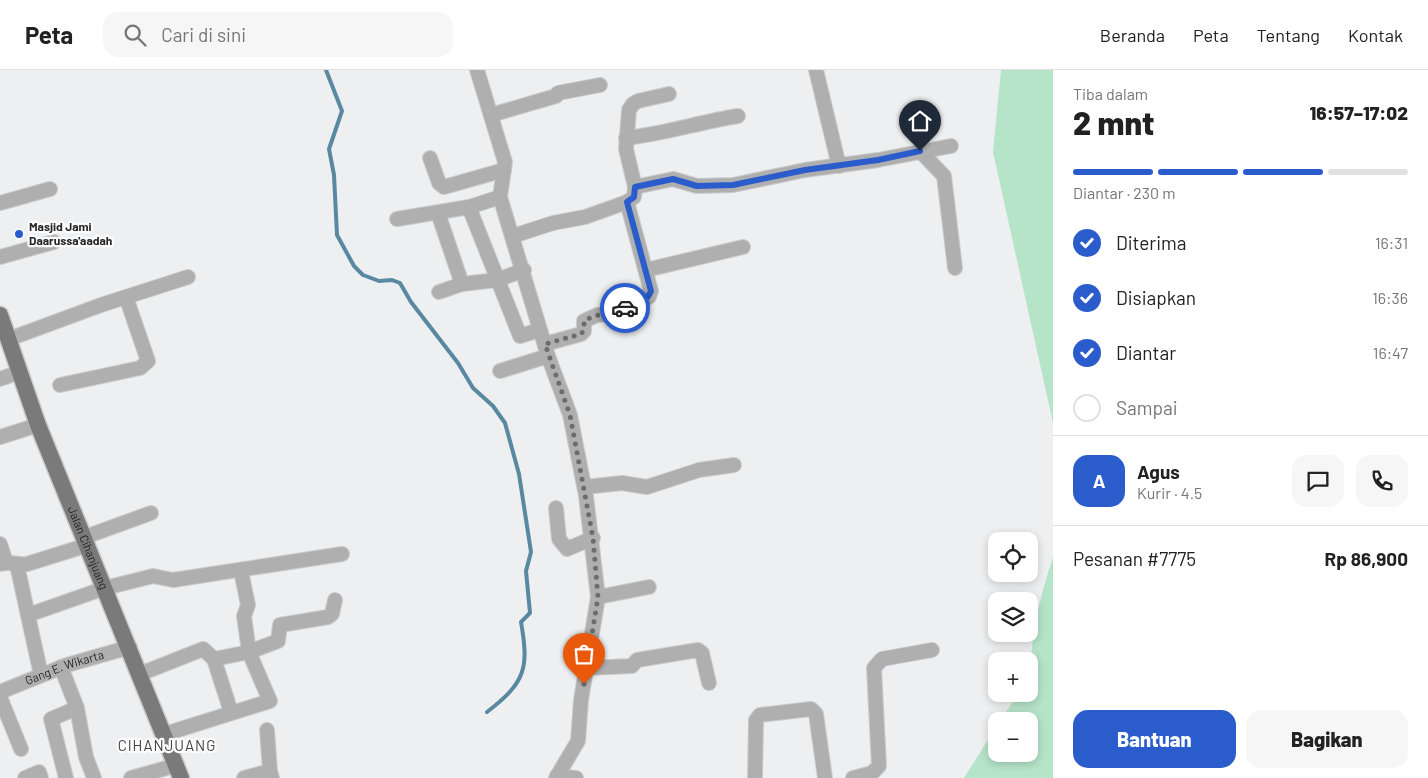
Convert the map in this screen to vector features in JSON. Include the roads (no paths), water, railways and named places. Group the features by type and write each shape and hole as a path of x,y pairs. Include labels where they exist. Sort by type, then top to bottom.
{"main road":[{"name":"Jalan Cihanjuang","path":"0,315 38,425 179,771"}],"street":[{"path":"476,70 502,147 504,170 500,197 524,270 539,330 570,415 585,487 593,538 598,597 581,700 578,741 556,777 576,778"},
{"path":"816,70 839,166"},
{"path":"491,115 556,96 558,93 600,85"},
{"path":"513,236 553,223 585,217 627,202 634,197 635,187 626,138 629,110 632,104 669,94"},
{"path":"626,138 648,136 702,122 738,116"},
{"path":"635,187 673,179 697,186 733,185 749,180 951,146"},
{"path":"920,151 944,176 955,268"},
{"path":"430,158 439,183 444,187 504,170"},
{"path":"0,203 50,189"},
{"path":"397,219 469,207 500,197"},
{"path":"500,371 581,334 584,330 584,321 591,316 609,314 649,297 651,291 627,202"},
{"path":"469,207 520,336 539,330"},
{"path":"438,213 462,284"},
{"path":"0,257 54,242"},
{"path":"646,270 743,247"},
{"path":"439,292 462,284 497,280 524,270"},
{"path":"9,339 188,277"},
{"path":"60,385 140,368 146,364 148,361 126,297"},
{"path":"0,379 20,372"},
{"path":"0,438 38,425"},
{"path":"585,487 622,483 647,487 699,470 734,465"},
{"path":"556,508 559,539 567,550 593,538"},
{"path":"9,564 86,541 151,513"},
{"path":"0,544 28,615 42,675"},
{"path":"28,615 105,588 153,576 173,580 342,554"},
{"path":"165,734 270,701 249,652 244,616 248,605 241,571"},
{"path":"598,597 649,587"},
{"path":"214,659 249,652 278,641 280,625 328,617 332,614 335,600"},
{"name":"Gang E. Wikarta","path":"0,692 61,667 130,647"},
{"path":"140,674 203,649 214,659 231,712"},
{"path":"587,668 632,666 637,660 698,650 702,653 708,683"},
{"path":"853,778 872,773 879,766 874,668 876,663 882,659 932,650"},
{"path":"61,667 77,708 86,757 94,778"},
{"path":"0,697 20,750"},
{"path":"66,778 51,719 77,708"},
{"path":"755,778 756,720 760,715 811,709 816,714 826,778"},
{"path":"244,778 271,774 267,730"},
{"path":"130,778 179,771"},
{"path":"25,778 39,772 41,778"}],"waterway":[{"path":"326,70 342,111 329,149 334,175 337,235 354,266 363,275 379,281 392,280 400,283 411,302 458,363 473,388 493,406 505,423 519,474 531,552 526,571 530,613 521,622 525,651 524,663 522,673 510,692 487,712"}],"place":[{"name":"Masjid Jami Daarussa'aadah","path":"19,234"}],"district":[{"name":"CIHANJUANG","path":"167,746"}]}
